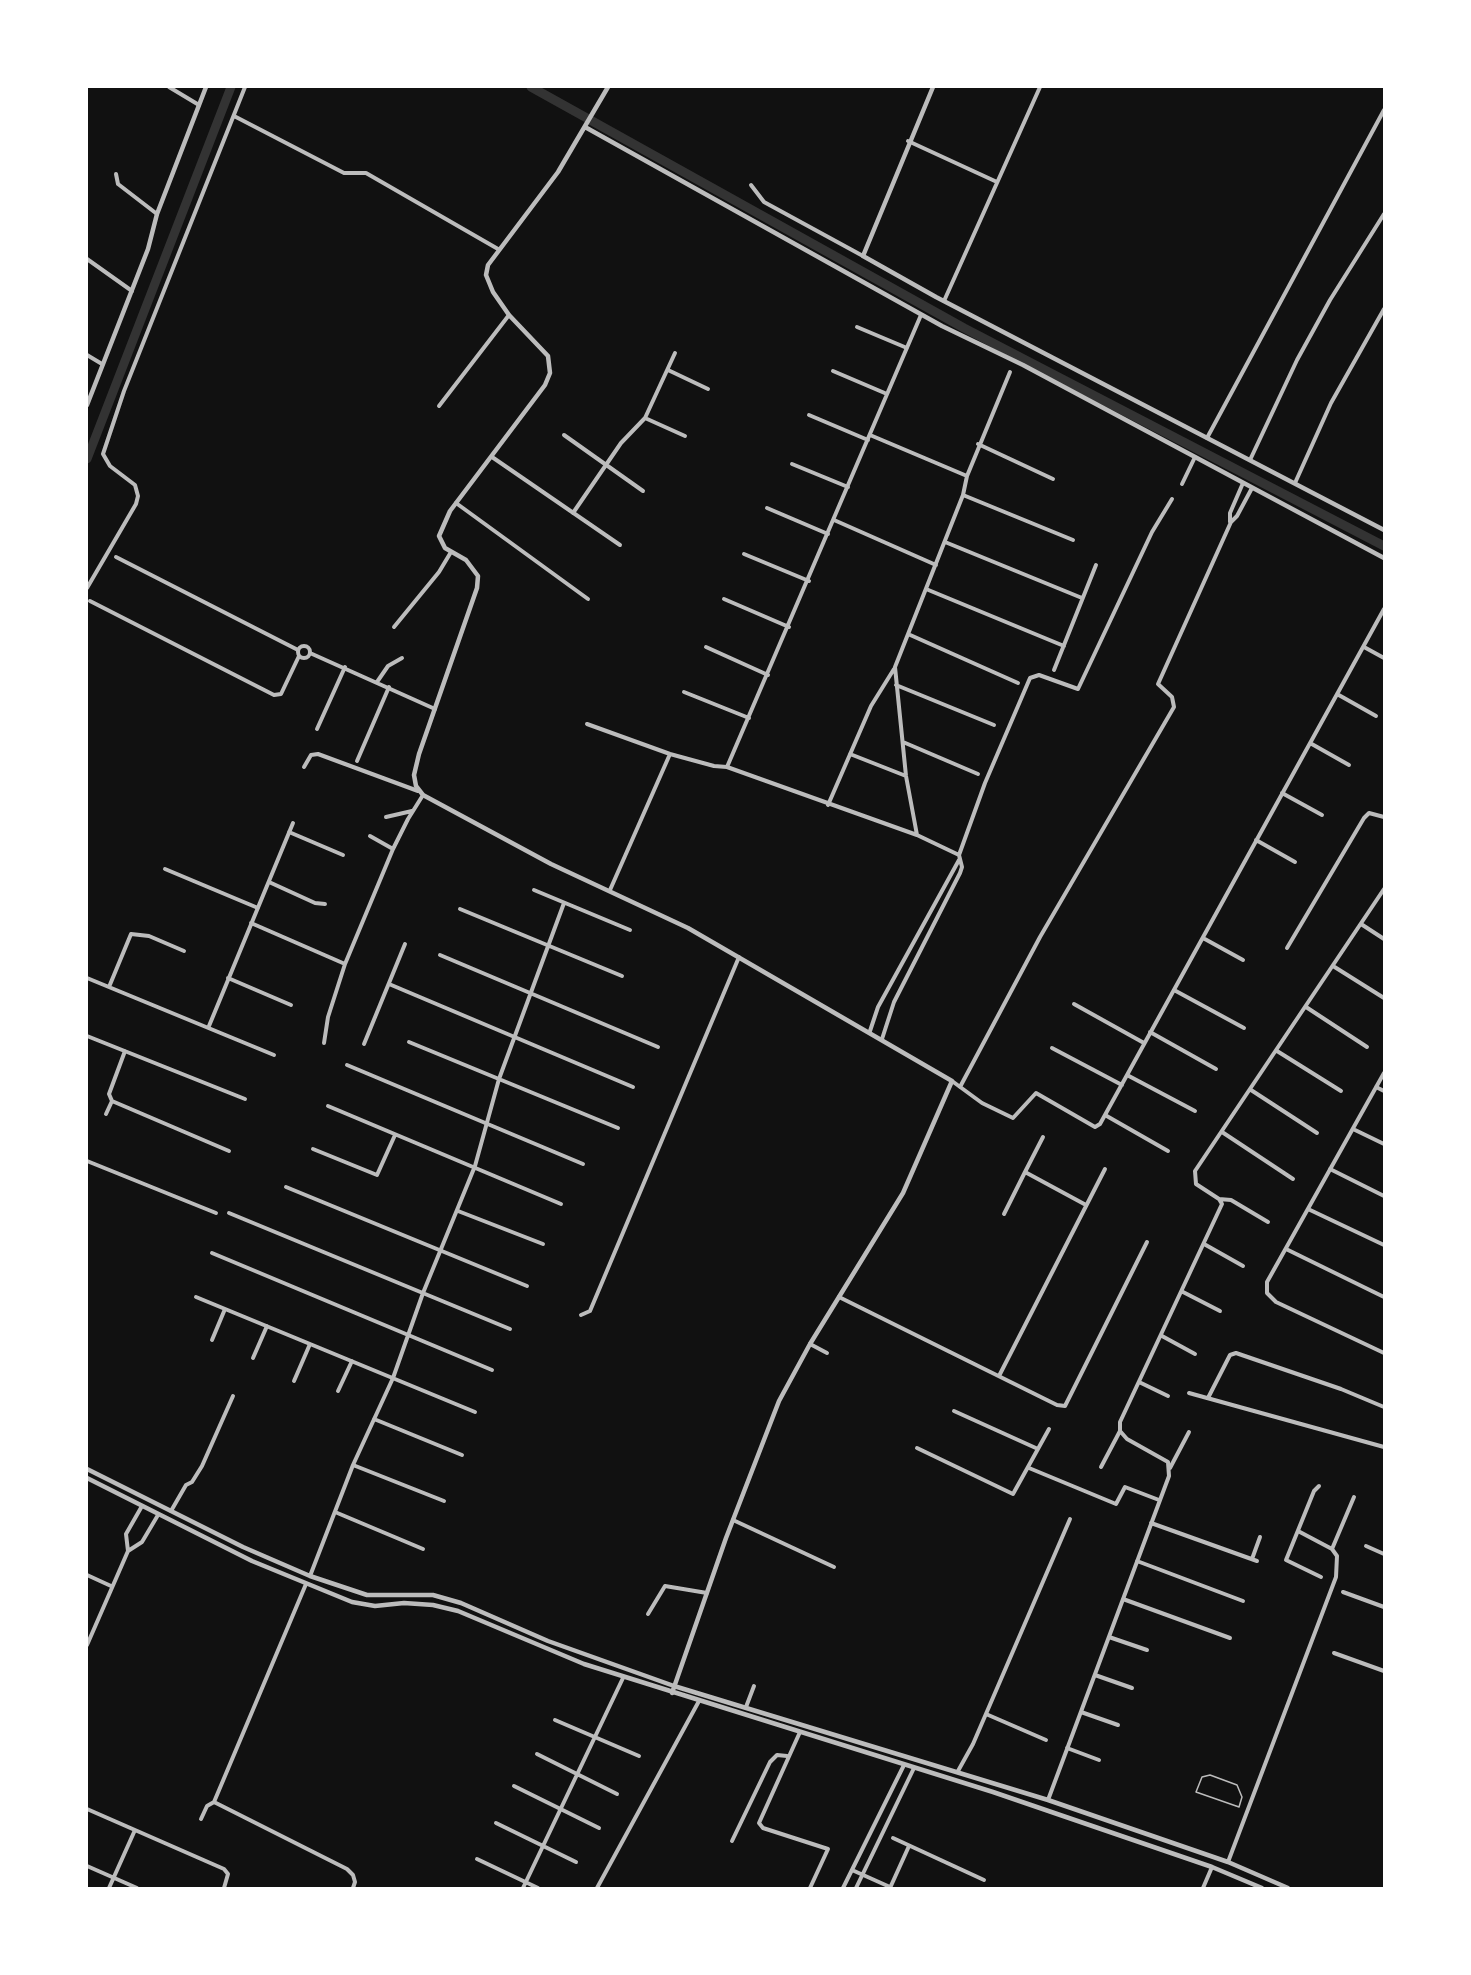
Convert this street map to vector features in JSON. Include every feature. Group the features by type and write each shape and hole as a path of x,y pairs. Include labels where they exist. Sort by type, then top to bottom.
{"street":[{"path":"169,87 199,105"},
{"path":"87,405 148,249 157,214 206,87"},
{"path":"87,588 136,504 138,496 135,485 110,466 103,454 124,391 245,87"},
{"path":"418,791 414,775 478,576 466,560 451,552 440,542 439,536 456,503 545,385 550,373 548,356 509,315 486,275 488,265 547,187 608,87"},
{"path":"863,256 908,141 933,87"},
{"path":"944,302 1040,87"},
{"path":"1207,438 1384,110"},
{"path":"234,116 344,173 366,173 498,249"},
{"path":"586,125 921,315 1023,365 1384,558"},
{"path":"908,141 997,182"},
{"path":"116,174 118,184 157,214"},
{"path":"751,185 765,202 944,302 1384,530"},
{"path":"1250,460 1297,360 1384,214"},
{"path":"87,259 132,291"},
{"path":"1294,483 1331,402 1384,309"},
{"path":"439,406 509,315"},
{"path":"727,767 921,315"},
{"path":"857,327 907,348"},
{"path":"573,513 621,442 645,418 675,353"},
{"path":"87,355 102,364"},
{"path":"667,370 708,389"},
{"path":"832,371 887,394"},
{"path":"828,805 871,705 895,668 963,495 978,444 1010,372"},
{"path":"809,416 868,440"},
{"path":"645,418 685,436"},
{"path":"564,435 642,491"},
{"path":"870,435 967,476"},
{"path":"978,444 1053,479"},
{"path":"492,456 620,545"},
{"path":"1182,484 1195,457"},
{"path":"792,464 848,487"},
{"path":"960,1087 1035,947 1173,707 1172,697 1158,684 1230,522 1230,513 1243,483"},
{"path":"1230,522 1237,516 1252,488"},
{"path":"963,495 1073,540"},
{"path":"870,1031 878,1007 959,857 985,783 1030,678 1038,675 1078,689 1152,532 1172,499"},
{"path":"456,503 588,599"},
{"path":"767,508 828,534"},
{"path":"834,520 936,565"},
{"path":"945,542 1082,598"},
{"path":"394,627 439,572 451,552"},
{"path":"744,554 808,581"},
{"path":"116,557 298,650"},
{"path":"1054,670 1096,565"},
{"path":"926,589 1064,646"},
{"path":"724,599 789,627"},
{"path":"90,601 274,695 281,694 299,656 298,650"},
{"path":"304,767 311,755 318,754 418,791 551,864 688,928 870,1031 952,1081 982,1103 1013,1118 1036,1093 1095,1127 1105,1115 1122,1085 1384,609"},
{"path":"908,634 1018,683"},
{"path":"298,650 306,646 310,652 435,709"},
{"path":"1363,646 1384,658"},
{"path":"706,647 768,675"},
{"path":"299,656 306,657 310,652"},
{"path":"377,682 388,666 402,658"},
{"path":"317,729 345,667"},
{"path":"895,668 906,776 917,835"},
{"path":"896,686 994,725"},
{"path":"357,760 389,687"},
{"path":"684,692 749,718"},
{"path":"1337,694 1376,716"},
{"path":"587,724 670,754 714,766 727,767 917,835 959,857 962,867 960,873 894,1002 882,1039"},
{"path":"902,742 978,774"},
{"path":"1310,743 1348,765"},
{"path":"610,890 670,754"},
{"path":"850,754 906,776"},
{"path":"1282,793 1322,815"},
{"path":"324,1042 328,1017 345,964 393,849 423,795"},
{"path":"386,817 413,811"},
{"path":"1287,948 1364,818 1369,813 1384,817"},
{"path":"209,1026 293,823"},
{"path":"289,832 343,855"},
{"path":"369,836 393,849"},
{"path":"1256,840 1295,862"},
{"path":"165,869 258,908"},
{"path":"269,882 315,903 325,904"},
{"path":"534,890 630,930"},
{"path":"1101,1467 1120,1431 1120,1422 1183,1292 1222,1204 1219,1199 1196,1184 1195,1171 1384,890"},
{"path":"201,1819 207,1806 214,1802 310,1576 353,1465 410,1336 423,1293 475,1166 499,1079 564,903"},
{"path":"460,909 621,976"},
{"path":"251,923 345,964"},
{"path":"1361,924 1384,939"},
{"path":"109,987 131,934 149,936 184,951"},
{"path":"1203,938 1243,960"},
{"path":"364,1044 405,944"},
{"path":"440,956 658,1047"},
{"path":"581,1315 590,1311 739,957"},
{"path":"1333,966 1384,998"},
{"path":"87,978 209,1026 274,1055"},
{"path":"228,978 291,1005"},
{"path":"389,984 633,1087"},
{"path":"1174,990 1244,1028"},
{"path":"1074,1004 1144,1043"},
{"path":"1306,1007 1367,1047"},
{"path":"1150,1032 1216,1069"},
{"path":"87,1036 245,1099"},
{"path":"410,1042 618,1128"},
{"path":"1052,1048 1122,1085"},
{"path":"1277,1050 1341,1092"},
{"path":"125,1051 111,1085 109,1094 112,1101 229,1151"},
{"path":"346,1065 584,1164"},
{"path":"1384,1073 1267,1282 1267,1293 1276,1302 1384,1353"},
{"path":"1127,1075 1195,1111"},
{"path":"672,1693 778,1401 810,1344 903,1193 952,1081"},
{"path":"1376,1087 1384,1091"},
{"path":"1251,1090 1317,1133"},
{"path":"106,1114 112,1101"},
{"path":"328,1106 561,1204"},
{"path":"1105,1115 1168,1151"},
{"path":"1353,1129 1384,1144"},
{"path":"1222,1132 1293,1179"},
{"path":"313,1149 377,1175 395,1135"},
{"path":"1004,1214 1043,1137"},
{"path":"87,1161 216,1213"},
{"path":"999,1376 1105,1169"},
{"path":"1330,1169 1384,1196"},
{"path":"1025,1172 1086,1205"},
{"path":"286,1188 527,1286"},
{"path":"1219,1199 1231,1200 1268,1222"},
{"path":"1308,1209 1384,1245"},
{"path":"458,1211 543,1244"},
{"path":"229,1213 510,1329"},
{"path":"839,1297 1057,1405 1065,1406 1147,1242"},
{"path":"1204,1244 1243,1266"},
{"path":"1286,1249 1384,1297"},
{"path":"212,1253 492,1370"},
{"path":"1183,1292 1220,1311"},
{"path":"196,1297 475,1412"},
{"path":"212,1340 225,1309"},
{"path":"253,1358 267,1326"},
{"path":"1162,1336 1195,1354"},
{"path":"294,1381 310,1344"},
{"path":"810,1344 827,1353"},
{"path":"1208,1398 1230,1355 1236,1353 1341,1389 1384,1407"},
{"path":"338,1391 352,1361"},
{"path":"1139,1382 1168,1396"},
{"path":"1189,1393 1384,1448"},
{"path":"171,1510 186,1485 192,1482 202,1466 233,1396"},
{"path":"954,1411 1038,1449"},
{"path":"374,1419 462,1455"},
{"path":"917,1448 1013,1494 1049,1429"},
{"path":"1120,1431 1127,1438 1162,1456 1168,1462 1169,1468"},
{"path":"1044,1810 1160,1500 1169,1468 1190,1432"},
{"path":"353,1465 444,1501"},
{"path":"1029,1468 1116,1504 1125,1487 1160,1500"},
{"path":"87,1469 243,1547 310,1576 366,1595 434,1595 461,1603 548,1641 674,1686 1048,1800 1228,1862 1288,1888"},
{"path":"87,1478 222,1547 352,1602 375,1606 404,1603 434,1605 458,1611 546,1650 623,1678 1044,1810 1212,1867 1262,1888"},
{"path":"1319,1486 1314,1491 1286,1560 1321,1577"},
{"path":"1332,1549 1354,1497"},
{"path":"128,1551 126,1534 142,1506"},
{"path":"335,1512 423,1549"},
{"path":"87,1645 128,1551 142,1542 159,1515"},
{"path":"958,1771 986,1714 1070,1519"},
{"path":"733,1520 834,1567"},
{"path":"1151,1523 1254,1560 1260,1537"},
{"path":"1224,1872 1336,1577 1337,1556 1332,1549 1298,1531"},
{"path":"1366,1546 1384,1554"},
{"path":"1137,1561 1243,1601"},
{"path":"87,1575 111,1586"},
{"path":"648,1614 665,1586 707,1593"},
{"path":"1344,1592 1384,1607"},
{"path":"1123,1599 1230,1638"},
{"path":"1109,1637 1147,1650"},
{"path":"1334,1653 1384,1671"},
{"path":"1095,1675 1132,1688"},
{"path":"524,1888 623,1678"},
{"path":"746,1707 754,1686"},
{"path":"597,1888 699,1701"},
{"path":"1081,1712 1118,1725"},
{"path":"986,1714 1046,1740"},
{"path":"555,1720 639,1756"},
{"path":"800,1732 787,1756 759,1823 763,1828 828,1849 810,1888"},
{"path":"1067,1748 1099,1760"},
{"path":"537,1754 617,1794"},
{"path":"732,1841 770,1762 777,1755 787,1756"},
{"path":"843,1888 904,1765"},
{"path":"856,1888 914,1768"},
{"path":"514,1786 599,1828"},
{"path":"214,1802 347,1869 353,1875 355,1882 353,1888"},
{"path":"87,1809 224,1869 228,1874 224,1888"},
{"path":"496,1823 576,1862"},
{"path":"109,1888 135,1830"},
{"path":"893,1838 984,1880"},
{"path":"852,1870 890,1888 909,1846"},
{"path":"1203,1888 1215,1858"},
{"path":"477,1859 538,1888"},
{"path":"87,1866 137,1888"}],"lane":[{"path":"1210,1775 1237,1785 1242,1797 1239,1808 1196,1792 1202,1777 1210,1775"}],"waterway":[{"path":"87,459 231,87"},
{"path":"531,87 964,328 1384,546"}]}
